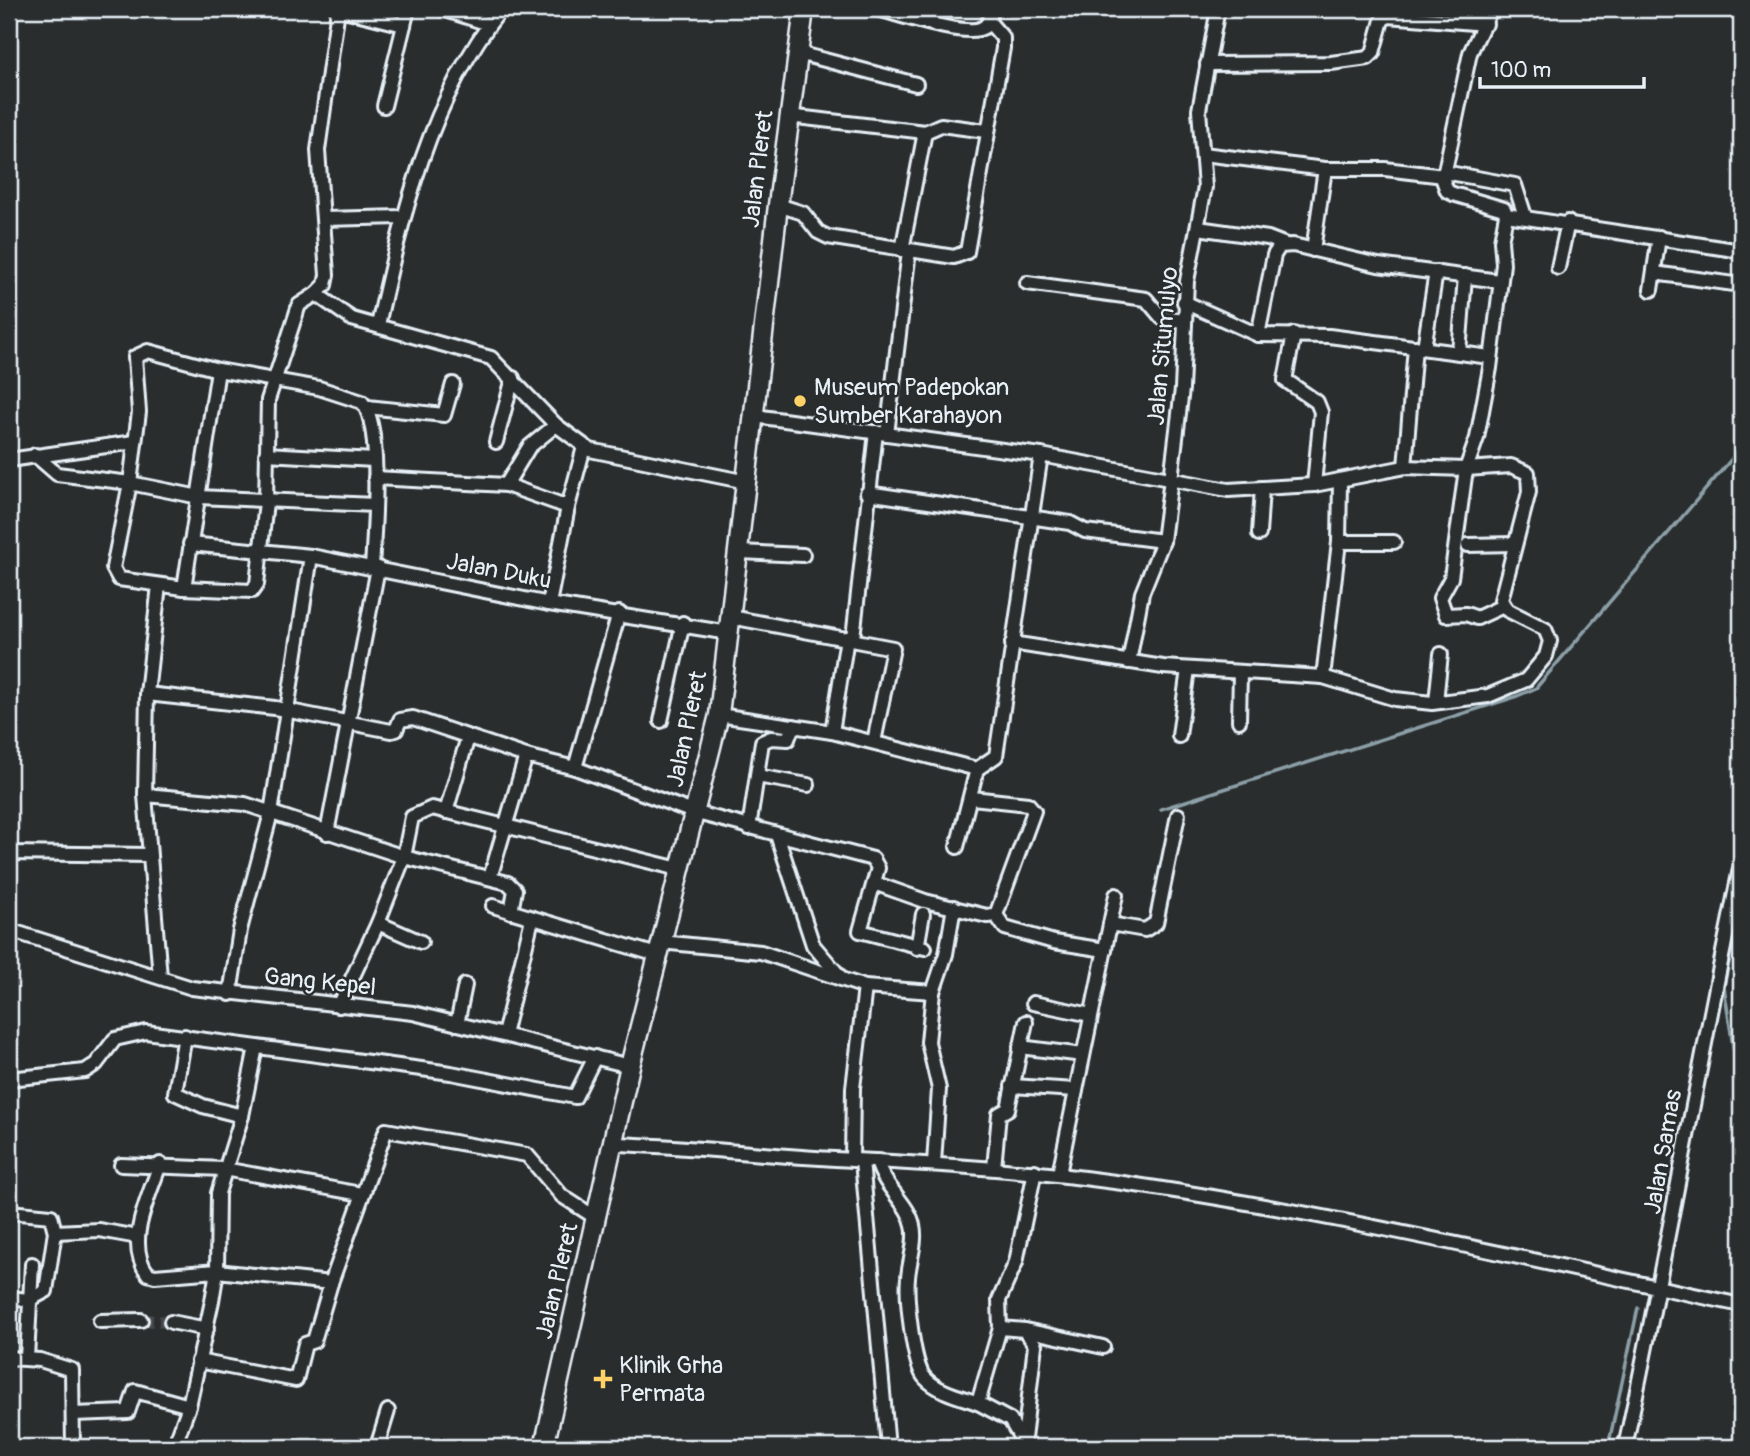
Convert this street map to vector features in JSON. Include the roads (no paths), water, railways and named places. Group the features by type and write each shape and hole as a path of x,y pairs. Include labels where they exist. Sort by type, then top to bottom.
{"main road":[{"name":"Jalan Pleret","path":"544,1447 630,1066 719,715 740,552 788,116 804,9"}],"street":[{"path":"327,833 349,724 375,568 375,478 372,421 367,407 355,397 273,380 218,370 148,351 138,353 135,362 138,412 130,483 114,571 119,579 184,588 252,591 257,584 265,502 268,400 273,380 299,305 323,288 327,275 318,162 319,131 339,9 404,25"},
{"path":"384,106 408,9"},
{"path":"442,9 489,24"},
{"path":"378,325 402,217 443,105 465,60 501,9"},
{"path":"877,9 963,29 982,28 989,22 991,9"},
{"name":"Jalan Situmulyo","path":"1129,662 1142,593 1163,541 1182,389 1184,302 1205,187 1199,110 1218,9"},
{"path":"1491,9 1471,53 1444,174 1447,191 1500,206 1506,215 1501,242 1503,264 1477,438 1466,469 1451,578 1440,596 1445,615 1466,614 1474,618 1503,606"},
{"path":"1207,64 1331,63 1368,58 1373,52 1382,20 1388,13 1486,23"},
{"path":"778,205 799,210 818,232 828,237 954,257 967,252 986,131 1003,48 1003,38 989,22"},
{"path":"797,53 916,84"},
{"path":"788,116 925,132 942,125 986,131"},
{"path":"832,732 850,638 867,493 881,433 905,250 925,132"},
{"path":"1203,154 1325,169 1385,169 1444,174 1515,185 1525,216"},
{"path":"1313,250 1325,169"},
{"path":"1506,215 1568,222 1741,251"},
{"path":"324,219 402,217"},
{"path":"1558,268 1568,222"},
{"path":"1198,228 1268,238 1286,245 1378,265 1499,281"},
{"path":"1651,290 1659,237"},
{"path":"1258,334 1274,255 1280,246 1286,245"},
{"path":"1405,467 1420,348 1436,272"},
{"path":"1654,273 1734,284"},
{"path":"1458,353 1465,312 1465,276"},
{"path":"1027,282 1146,299 1162,318 1184,321"},
{"path":"316,294 344,315 485,355 513,378 556,425 584,447 610,456 747,482"},
{"path":"1184,302 1258,334 1294,334 1490,357"},
{"path":"1294,334 1285,380 1317,402 1321,412 1314,485"},
{"path":"184,588 218,370"},
{"path":"496,442 513,378"},
{"path":"367,407 444,415 453,384"},
{"path":"754,416 1041,455 1228,489 1314,485 1405,467 1466,469 1511,466 1528,473 1529,492 1500,595 1503,606 1545,629 1549,634 1546,656 1536,671 1519,684 1488,696 1436,702 1395,699 1323,677 1188,669 1012,643"},
{"path":"506,485 529,447 556,425"},
{"path":"9,460 134,442"},
{"path":"549,604 568,507 584,447"},
{"path":"265,454 374,460"},
{"path":"35,455 57,474 130,483 199,497 375,505"},
{"path":"957,847 972,798 977,769 996,756 1041,455"},
{"path":"375,478 506,485 568,507"},
{"path":"1323,677 1339,542 1340,481"},
{"path":"1259,534 1262,488"},
{"path":"867,493 1076,524 1085,531 1163,541"},
{"path":"1339,542 1394,542"},
{"name":"Jalan Duku","path":"190,544 312,556 549,604 683,623 730,625 850,638 893,648 874,742"},
{"path":"1468,545 1514,544"},
{"path":"740,552 803,555"},
{"path":"230,994 240,930 271,813 312,556"},
{"path":"159,585 147,694 145,795 160,977"},
{"path":"575,768 619,613"},
{"path":"661,721 683,623"},
{"path":"1436,702 1441,654"},
{"path":"1179,736 1188,669"},
{"path":"1239,721 1240,672"},
{"path":"147,694 287,710 391,731 396,730 400,720 413,718 526,756 575,768 694,812 873,859 878,867 860,930 921,948 923,914"},
{"path":"719,715 832,732 977,769"},
{"path":"749,828 762,742 771,738 788,738 793,726"},
{"path":"446,812 468,737"},
{"path":"490,878 526,756"},
{"path":"757,776 808,785"},
{"path":"145,795 245,804 404,857 508,883 515,890 511,912"},
{"path":"972,798 1028,804 1034,811 996,915"},
{"path":"339,1006 378,923 404,857 409,823 414,813 432,808 679,869"},
{"path":"1110,924 1145,930 1156,923 1178,815"},
{"path":"777,835 813,944 844,981"},
{"path":"9,853 148,855"},
{"name":"Jalan Samas","path":"1625,1447 1659,1288 1713,995 1741,864"},
{"path":"874,883 925,901 987,916 996,915"},
{"path":"1059,1174 1116,895"},
{"path":"493,906 532,919 659,948 751,950 866,987 933,992"},
{"path":"934,1163 939,1089 928,1042 933,992 946,954 954,906"},
{"path":"996,915 1005,928 1054,942 1105,950"},
{"path":"504,1035 532,919"},
{"path":"378,923 421,942"},
{"name":"Gang Kepel","path":"9,930 192,988 413,1013 630,1066"},
{"path":"457,1024 465,985"},
{"path":"866,987 853,1088 857,1161 888,1447"},
{"path":"1033,1003 1091,1015"},
{"path":"994,1168 999,1114 1008,1109 1026,1023"},
{"path":"9,1079 85,1071 96,1064 111,1042 132,1034 185,1036 441,1072 575,1097 595,1057"},
{"path":"185,1036 176,1093 203,1106 242,1116"},
{"path":"174,1447 189,1406 207,1329 217,1271 218,1193 242,1116 257,1047"},
{"path":"1020,1047 1083,1055"},
{"path":"1012,1086 1076,1090"},
{"path":"198,1361 296,1380 305,1344 314,1341 360,1194 383,1134 388,1130 527,1155 562,1196 596,1218"},
{"path":"613,1144 756,1151 857,1161 934,1163 1059,1174 1190,1193 1395,1231 1741,1305"},
{"path":"877,1161 887,1187 910,1216 914,1229 907,1288 918,1364 924,1378 939,1388 978,1403 1010,1420 1025,1443"},
{"path":"160,1164 138,1237 138,1258 148,1274 217,1271 331,1283"},
{"path":"121,1165 160,1164 224,1169 360,1194"},
{"path":"978,1403 1000,1328 999,1300 1016,1262 1035,1171"},
{"path":"9,1212 51,1216 55,1220 50,1284 46,1291 29,1300 9,1298"},
{"path":"55,1231 99,1230 138,1237"},
{"path":"27,1358 32,1264"},
{"path":"100,1321 141,1320"},
{"path":"171,1322 207,1329"},
{"path":"1000,1328 1025,1330 1102,1347"},
{"path":"1025,1330 1035,1345 1025,1443"},
{"path":"9,1358 27,1358 72,1370 73,1447"},
{"path":"73,1414 128,1412 135,1391 189,1406"},
{"path":"377,1447 388,1411"}],"waterway":[{"path":"1161,809 1515,697 1536,688 1741,448"},
{"path":"1741,903 1724,987 1741,1099"},
{"path":"1608,1447 1638,1308"}],"tunnel":[{"path":"141,1320 171,1322"}],"place":[{"name":"Museum Padepokan Sumber Karahayon","path":"800,401"},
{"name":"Klinik Grha Permata","path":"603,1379"}]}
